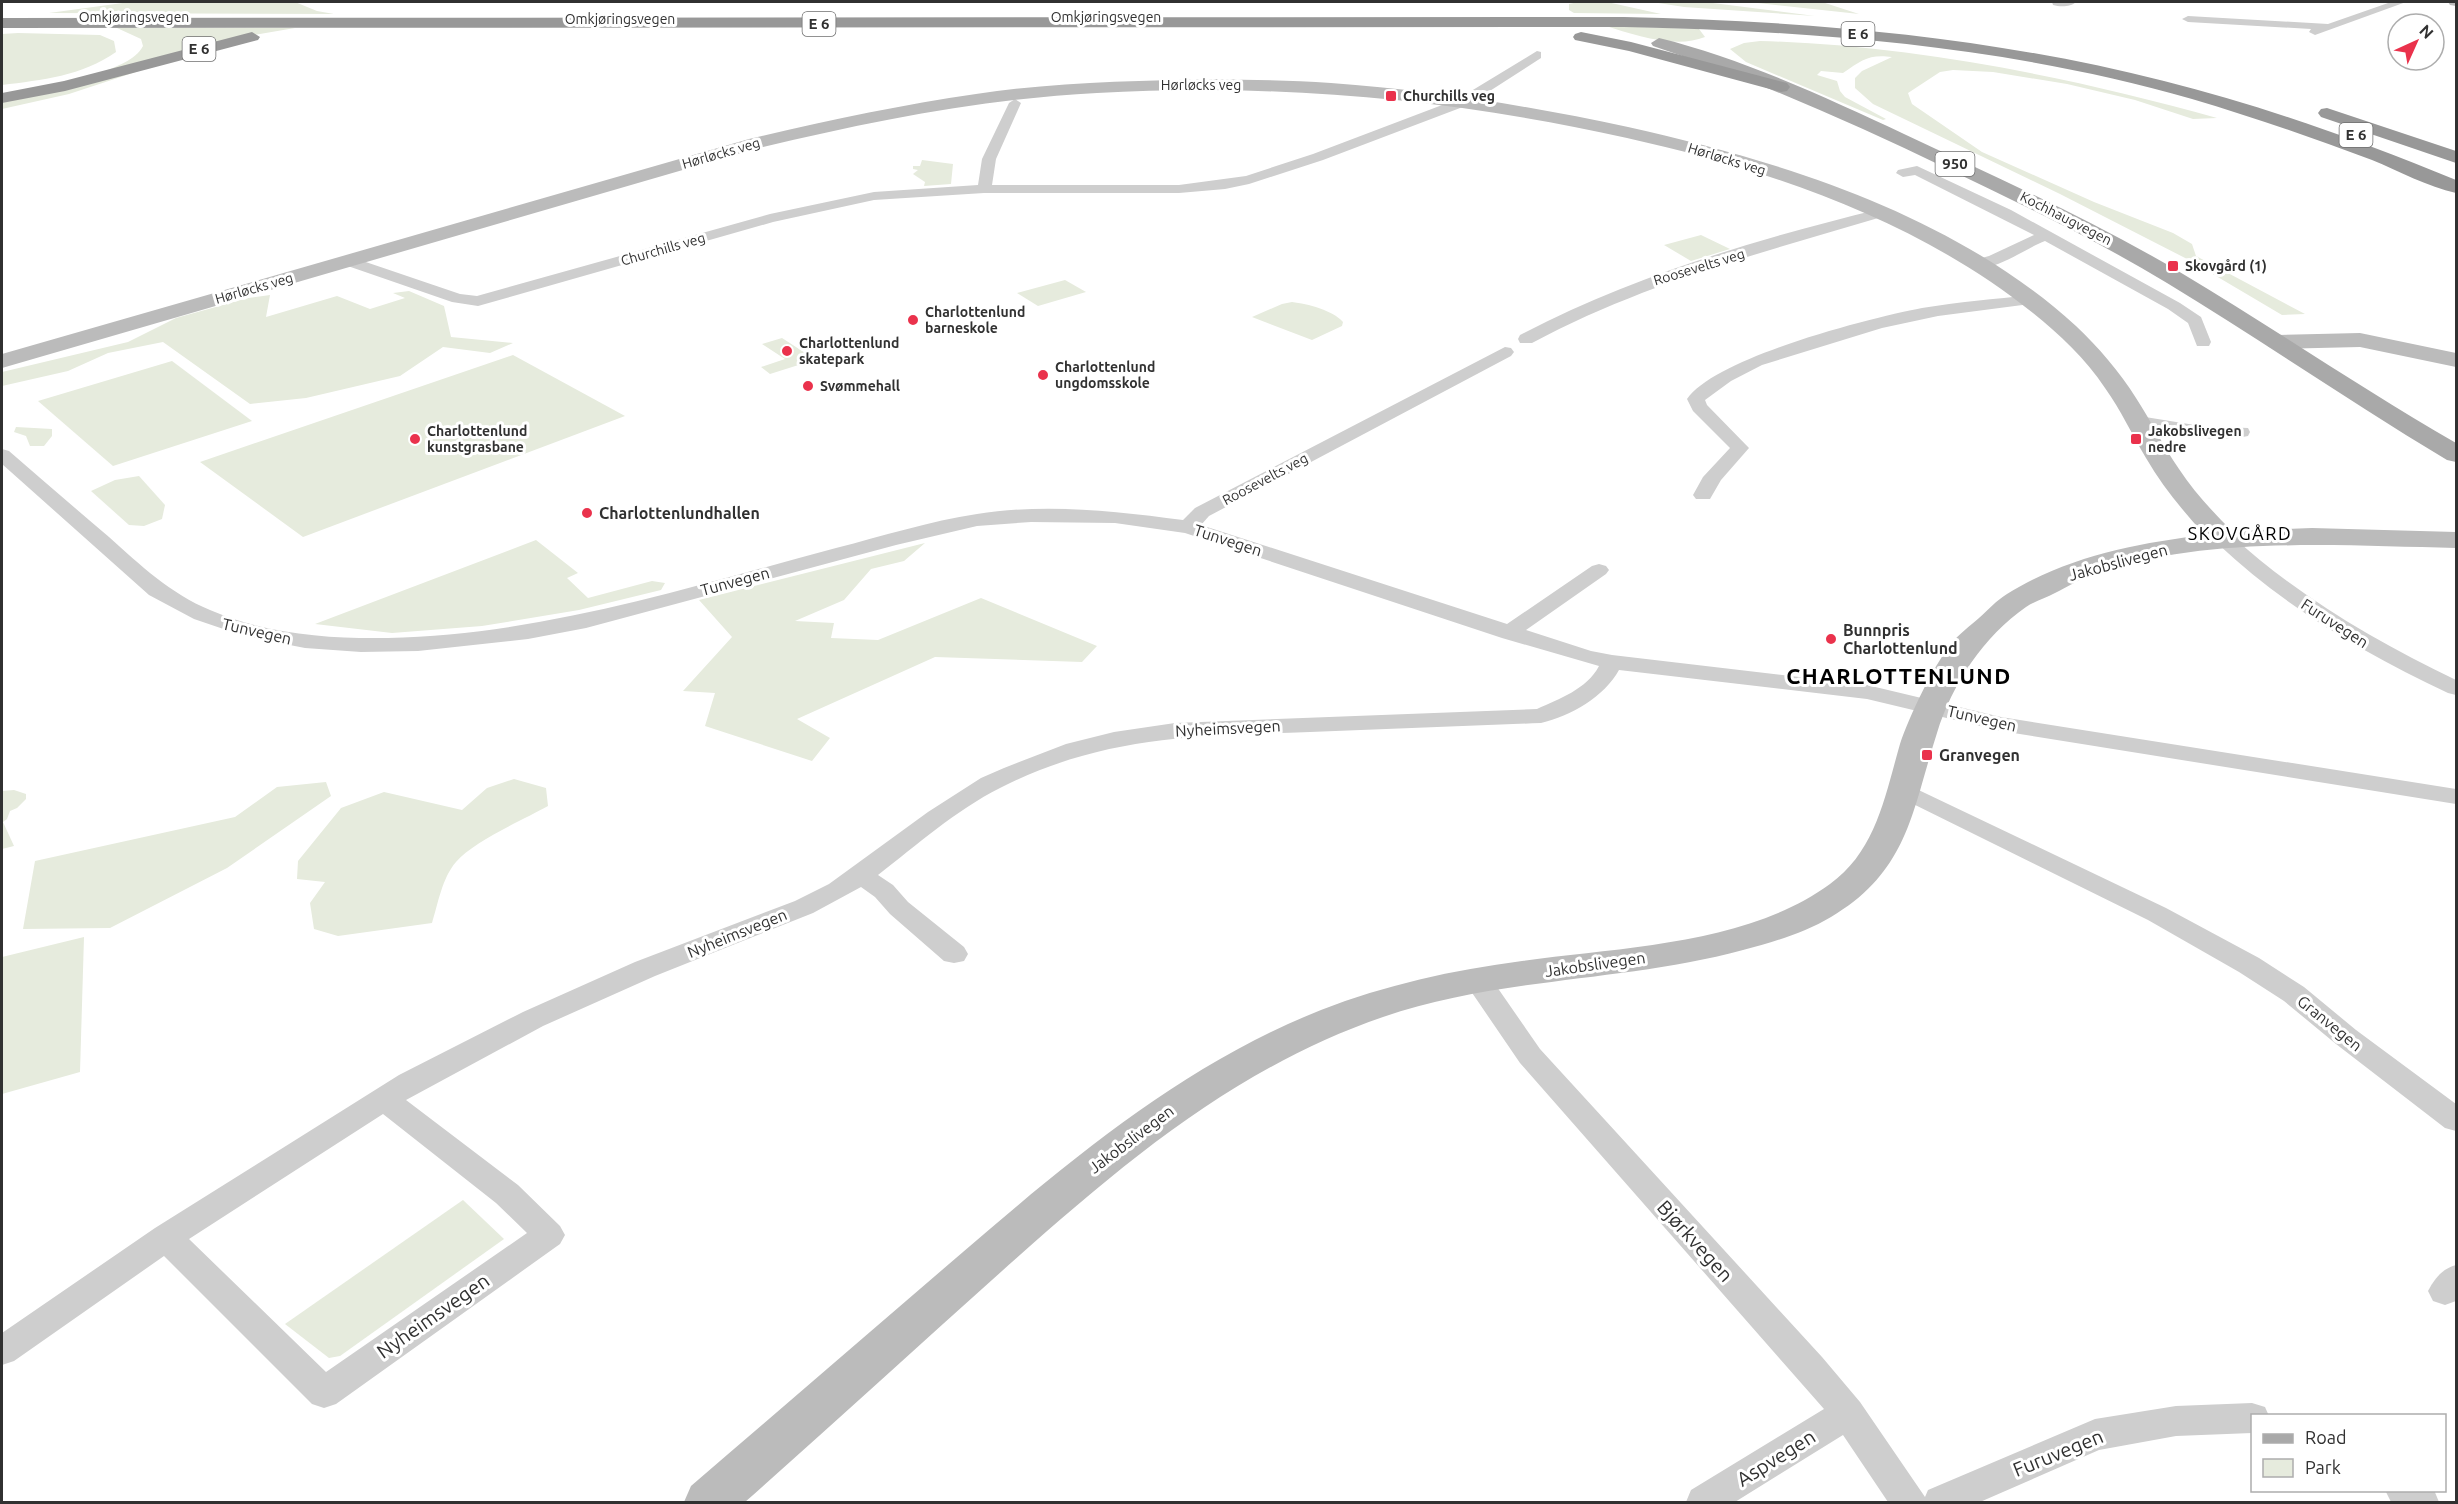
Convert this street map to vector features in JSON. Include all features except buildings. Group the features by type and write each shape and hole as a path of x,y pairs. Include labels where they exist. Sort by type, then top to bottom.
{"highway":[{"name":"E 6","path":"340,7 444,18"},
{"name":"E 6","path":"1872,22 1655,7 1682,14 1720,38 1770,38 1863,45 1944,55 2064,76 2146,95 2262,128 2457,197"},
{"name":"E 6","path":"1238,20 1288,14 1551,9 1585,26 1633,38"},
{"name":"Omkjøringsvegen","path":"2,16 70,12 444,18 1238,20"},
{"name":"E 6","path":"2,16 49,15 104,31 123,47 99,67 72,77 2,91"},
{"name":"Omkjøringsvegen","path":"2,23 49,15 400,24 1238,20"},
{"name":"E 6","path":"1847,17 2004,40 2126,64 2208,84 2457,170"},
{"name":"E 6","path":"1238,20 1675,18 1856,28 1963,40 2072,59 2171,81 2279,110"},
{"name":"E 6","path":"1238,20 1287,27 1566,30 1633,38"},
{"name":"E 6","path":"1238,20 1725,24 1821,30 1944,44 2073,65 2212,99 2340,141 2457,187"},
{"name":"E 6","path":"2,98 65,86 199,49 257,36 400,24"},
{"name":"E 6","path":"1511,28 1612,42 1748,81 1781,87"},
{"path":"1633,38 1659,44 1686,46 1720,38"},
{"name":"E 6","path":"2313,109 2457,157"}],"main road":[{"path":"1720,38 1717,49 1732,62 1730,66"},
{"name":"Kochhaugvegen","path":"1659,44 1730,66 1781,87 1895,136 2057,213 2126,249 2300,356 2381,410 2457,454"},
{"name":"Kochhaugvegen","path":"2381,410 2413,442 2457,471"}],"street":[{"path":"2057,3 2070,2"},
{"path":"2365,2 2395,3"},
{"path":"2301,38 2395,3"},
{"path":"2188,19 2328,27"},
{"path":"1463,102 1537,55"},
{"name":"Hørløcks veg","path":"2,361 775,138 865,117 944,103 1077,89 1200,85 1314,88 1463,102 1594,125 1704,151 1818,189 1880,213 1976,264 2031,300 2059,323 2107,373 2175,484 2225,540"},
{"name":"Churchills veg","path":"348,261 458,299 478,301 806,209 874,196 984,189 1150,190 1225,185 1276,172 1463,102"},
{"path":"984,189 989,159 1015,103"},
{"path":"1903,173 1917,170 2007,213 2048,236 2181,311 2195,321 2203,342"},
{"name":"Roosevelts veg","path":"1526,339 1587,306 1659,278 1880,213"},
{"path":"1976,264 1988,262 2038,238 2048,236"},
{"path":"1703,495 1709,480 1732,459 1740,448 1699,407 1696,399 1710,385 1734,370 1773,354 1907,316 2031,300"},
{"path":"2277,342 2360,340 2457,360"},
{"path":"2300,356 2372,350 2383,345"},
{"name":"Roosevelts veg","path":"1188,526 1202,513 1505,352"},
{"path":"2139,422 2201,432 2241,432"},
{"name":"Tunvegen","path":"2,455 157,590 181,606 209,619 253,632 301,641 353,646 459,640 578,623 892,540 996,518 1116,517 1188,526 1562,651 1612,662 1867,692 2001,724 2457,797"},
{"name":"Jakobslivegen","path":"709,1503 1099,1161 1154,1120 1255,1058 1329,1023 1399,998 1478,981 1708,946 1780,926 1812,913 1836,899 1870,867 1892,830 1906,791 1929,706 1942,679 1976,634 1997,615 2041,586 2071,573 2133,555 2225,540 2327,537 2457,540"},
{"name":"Furuvegen","path":"2225,540 2270,578 2359,639 2391,658 2457,688"},
{"path":"1510,633 1599,570"},
{"name":"Nyheimsvegen","path":"2,1351 166,1237 409,1083 533,1019 645,969 804,907 838,890 937,816 990,783 1074,749 1114,739 1175,730 1541,716 1568,703 1602,681 1612,662"},
{"name":"Granvegen","path":"1906,791 2157,915 2249,965 2294,994 2346,1037 2457,1120"},
{"path":"861,875 884,891 899,908 954,954"},
{"name":"Bjørkvegen","path":"1478,981 1530,1056 1810,1367 1848,1413 1909,1503"},
{"name":"Nyheimsvegen","path":"166,1237 324,1393 549,1234 507,1194 384,1099"},
{"name":"Aspvegen","path":"1704,1503 1848,1413"},
{"name":"Furuvegen","path":"1941,1503 2095,1435 2176,1421 2251,1418"},
{"path":"2404,1492 2421,1503"}],"green space":[{"path":"130,2 295,2 317,11 334,14 49,13"},
{"path":"1607,2 1661,14 1574,13 1569,10 1569,4"},
{"path":"1652,2 1705,2 1815,16 1684,7"},
{"path":"1749,2 1822,2 1859,14"},
{"path":"1606,26 1699,29 1705,37 1681,42 1668,41 1642,37"},
{"path":"117,28 295,28 220,41 101,73 135,56 143,46 141,39"},
{"path":"2,34 100,35 114,41 116,52 76,72 47,79 2,85"},
{"path":"1760,41 1817,44 1932,56 2106,89 2217,118 2193,119 2135,100 2067,84 1993,72 1953,70 1940,72 1908,93 1912,104 1982,152 2094,202 2173,233 2192,244 2196,256 2305,314 2282,315 2189,260 2060,194 1873,104 1855,88 1855,78 1862,71 1892,57 1871,57 1843,73 1821,71 1817,75 1837,81 1845,97 1886,119 1883,120 1746,62 1730,49 1744,43"},
{"path":"154,66 69,94 2,109 2,101 60,91"},
{"path":"922,160 953,164 951,184 924,186 925,182 913,174 918,170 913,169 913,166 920,166"},
{"path":"1701,235 1730,249 1691,261 1664,245"},
{"path":"1065,280 1086,292 1038,306 1017,293"},
{"path":"409,291 444,306 451,337 513,343 490,353 443,347 400,376 306,398 250,404 163,342 108,353 68,371 2,386 2,372 128,342 176,318 248,298 270,295 266,317 337,296 370,309 405,298 393,293"},
{"path":"1292,302 1326,311 1343,322 1342,326 1312,340 1252,317"},
{"name":"Charlottenlund skatepark","path":"782,338 813,358 819,359 817,362 808,362 770,374 761,367 785,359 762,344"},
{"name":"Charlottenlund kunstgrasbane","path":"513,355 625,416 303,537 200,462"},
{"path":"172,361 252,421 113,466 38,401"},
{"path":"16,427 52,429 52,436 44,446 30,446 26,436 14,432"},
{"path":"139,476 165,505 162,519 144,526 129,525 91,491 115,480"},
{"path":"536,540 578,573 567,578 588,598 652,581 665,583 661,590 579,610 482,626 392,633 315,624"},
{"path":"925,543 904,561 871,569 844,600 795,621 834,623 831,638 878,640 981,598 1097,646 1082,662 935,657 797,719 830,738 812,761 705,726 715,693 683,691 732,637 699,600"},
{"path":"514,779 546,788 548,806 474,846 456,862 444,883 432,923 338,936 314,929 310,903 325,882 297,879 298,861 341,808 384,792 462,810 487,788"},
{"path":"326,782 331,796 227,868 110,928 23,929 35,861 235,817 277,787"},
{"path":"14,790 26,794 26,799 10,811 3,822 14,846 2,849 2,791"},
{"path":"84,937 80,1072 2,1094 2,957"},
{"path":"463,1200 504,1239 340,1356 329,1358 285,1324"}],"place":[{"name":"Churchills veg","path":"1391,96"},
{"name":"Skovgård (1)","path":"2173,266"},
{"name":"Charlottenlund barneskole","path":"913,320"},
{"name":"Charlottenlund skatepark","path":"787,351"},
{"name":"Charlottenlund ungdomsskole","path":"1043,375"},
{"name":"Svømmehall","path":"808,386"},
{"name":"Charlottenlund kunstgrasbane","path":"415,439"},
{"name":"Jakobslivegen nedre","path":"2136,439"},
{"name":"Charlottenlundhallen","path":"587,513"},
{"name":"Bunnpris Charlottenlund","path":"1831,639"},
{"name":"Granvegen","path":"1927,755"}],"district":[{"name":"SKOVGÅRD","path":"2240,534"},
{"name":"CHARLOTTENLUND","path":"1899,676"}]}
